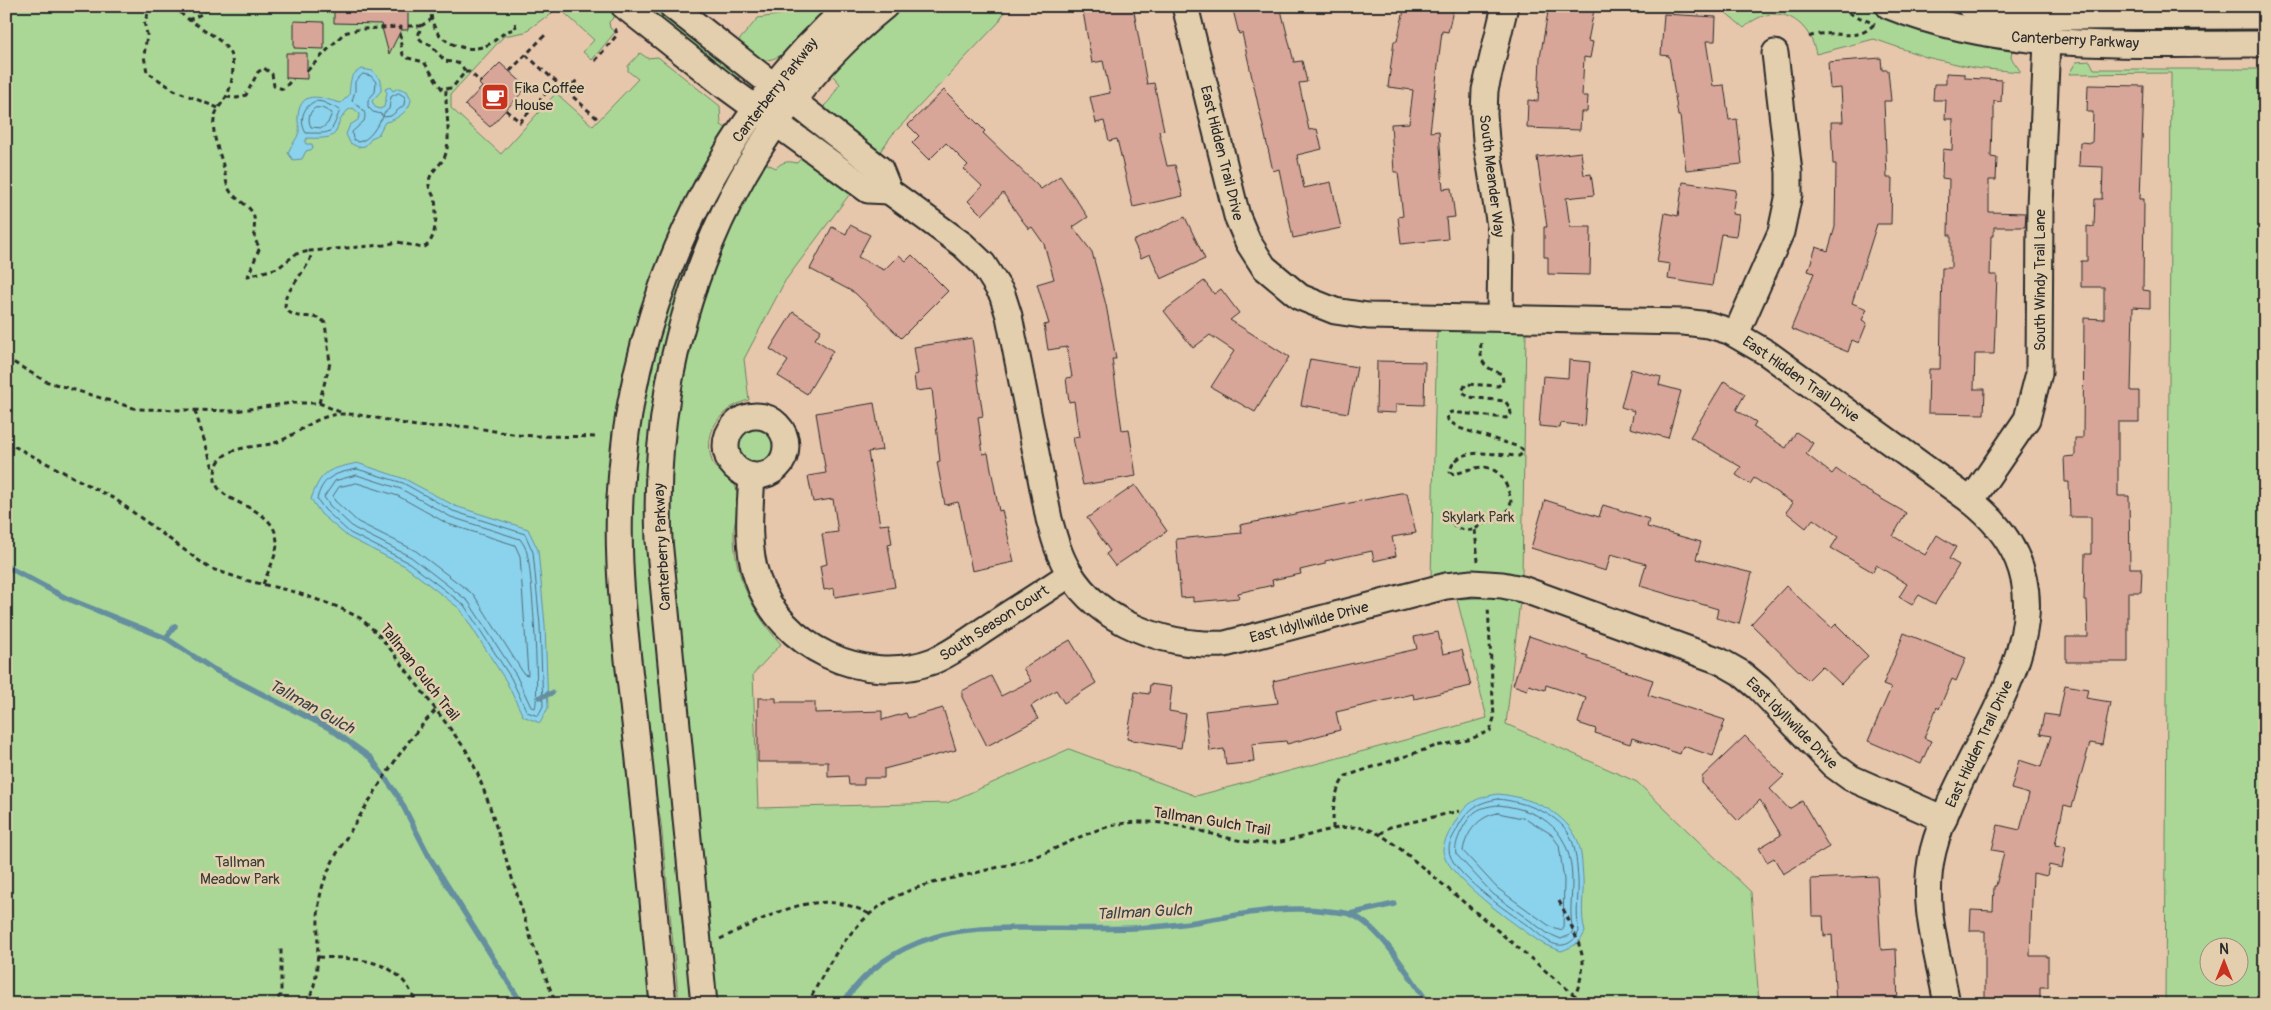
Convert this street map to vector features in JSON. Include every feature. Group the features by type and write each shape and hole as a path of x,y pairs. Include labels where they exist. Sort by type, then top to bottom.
{"street":[{"name":"East Idyllwilde Drive","path":"672,6 880,169 889,191 974,255 1002,294 1009,316 1049,519 1058,548 1070,574 1097,604 1122,621 1166,640 1194,644 1235,642 1446,586 1472,583 1502,585 1522,589 1649,634 1726,664 1759,688 1833,765 1857,780 1944,819"},
{"name":"Canterberry Parkway","path":"663,1004 622,586 619,519 623,464 640,361 668,270 704,191 733,144 775,86 822,31 849,6"},
{"name":"Canterberry Parkway","path":"704,1004 659,540 657,500 660,436 675,349 702,260 740,182 777,123 794,102 827,62 885,6"},
{"name":"East Hidden Trail Drive","path":"1185,6 1237,216 1253,249 1273,275 1300,297 1312,304 1344,314 1684,322 1709,325 1736,334 1767,353 1971,501 1994,523 2016,556 2026,591 2027,620 2018,660 1944,819 1933,851 1928,875 1927,899 1931,930 1947,1004"},
{"name":"South Meander Way","path":"1500,318 1501,232 1486,140 1484,114 1485,90 1505,6"},
{"name":"Canterberry Parkway","path":"1970,6 2018,14 2053,17 2265,16"},
{"name":"Canterberry Parkway","path":"1882,15 2047,42 2265,44"},
{"name":"East Idyllwilde Drive","path":"619,16 757,109 868,190 889,191"},
{"name":"South Windy Trail Lane","path":"1971,501 2023,426 2033,403 2039,373 2040,206 2047,42"},
{"path":"1736,334 1777,242 1788,200 1789,172 1775,53"},
{"name":"South Season Court","path":"752,476 752,556 757,577 768,601 784,624 794,633 817,650 847,663 888,669 934,661 954,650 1070,574"}],"path":[{"path":"152,6 144,22 147,34 144,56 147,72 193,100 218,108"},
{"path":"174,6 188,20 217,39 231,54 233,75 226,97 218,108 214,119 214,135 230,191 251,210 254,216 255,242 260,247 259,254 248,276 278,268 296,254 310,251 384,246 398,242 422,248 430,243 434,231 435,199 430,190 429,181 432,172 443,159 447,146 446,90"},
{"path":"188,20 202,14 210,6"},
{"path":"431,6 432,19 438,32 446,40 472,49 486,46 496,41 506,31 516,29 514,21"},
{"path":"1809,37 1823,33 1859,35 1882,15"},
{"path":"595,61 617,35 619,16"},
{"path":"408,26 421,26 432,19"},
{"path":"421,26 418,36 422,41 431,45 445,61 460,63 465,72 469,72 481,82"},
{"path":"307,71 344,33 360,29 401,27 400,40 403,55 424,62 442,89 452,88 465,72"},
{"path":"510,71 547,33"},
{"path":"526,55 599,120"},
{"path":"226,97 238,98 246,95 258,72 264,68 272,74 274,86 279,89 283,89 293,79"},
{"path":"567,91 580,78"},
{"path":"506,110 520,122 556,82"},
{"path":"310,251 309,262 284,301 284,306 292,315 300,317 315,316 325,323 330,363 319,403"},
{"path":"1449,514 1455,527 1467,530 1475,530 1492,519 1506,516 1510,507 1510,497 1500,474 1495,470 1482,467 1453,474 1450,472 1453,464 1459,458 1468,454 1519,456 1522,453 1522,449 1516,446 1459,428 1448,420 1447,415 1451,412 1506,418 1511,414 1510,408 1505,402 1468,397 1462,391 1466,384 1498,386 1504,382 1502,374 1486,367 1483,363 1481,339"},
{"path":"6,358 45,381 137,409 235,411 292,403 319,403 342,414 419,426 468,427 517,435 598,437"},
{"path":"196,411 214,472 214,480 222,494 253,508 264,517 273,530 277,544 263,584"},
{"path":"214,472 219,460 233,451 250,446 270,444 289,436 306,425 342,414"},
{"name":"Tallman Gulch Trail","path":"6,442 115,499 209,568 318,599 360,618 392,651 466,750 489,804 531,939 556,1004"},
{"path":"1475,530 1478,562"},
{"path":"1333,829 1335,798 1346,776 1436,746 1468,740 1490,731 1494,718 1488,606"},
{"path":"307,1004 314,984 318,956 321,893 326,876 335,856 403,748 436,710"},
{"path":"1380,834 1390,828 1459,811"},
{"name":"Tallman Gulch Trail","path":"808,1004 830,960 852,932 884,904 904,893 1030,858 1100,828 1119,824 1159,822 1259,843 1298,840 1333,829 1367,829 1380,834 1403,851 1585,1004"},
{"path":"1559,901 1571,923 1583,958 1583,968 1576,996"},
{"path":"720,940 786,910 814,902 852,906 871,914"},
{"path":"271,1004 281,995 281,946"},
{"path":"318,956 361,959 388,968 402,980 412,993 416,1004"}],"green space":[{"name":"Tallman Meadow Park","path":"6,6 609,6 617,14 609,22 610,28 615,32 592,60 583,52 594,40 558,7 546,19 544,18 525,32 504,36 451,94 451,108 501,154 556,93 593,126 638,79 628,71 628,66 640,53 647,58 658,57 720,106 721,125 728,129 616,428 656,1004 6,1004"},
{"path":"638,6 657,6 733,63 738,72 739,80 738,81"},
{"path":"798,6 831,6 800,40 782,55 763,60 749,54 736,44 758,18 785,14"},
{"path":"903,6 1007,6 999,22 892,135 879,153 824,106 840,84 832,75 854,50"},
{"path":"1718,6 1859,6 1941,36 2012,50 2011,58 2021,72 1974,68 1926,57 1874,39 1816,54 1806,30 1798,22 1788,17 1778,14 1766,15 1744,28"},
{"path":"1906,6 1940,6 1983,17 2265,23 2265,31 2221,34 2056,35"},
{"path":"2090,61 2094,69 2265,69 2265,1004 2165,1004 2171,73 2069,74 2076,62"},
{"path":"804,155 852,191 785,281 744,359 749,400 725,412 714,426 710,443 710,453 714,466 732,480 736,488 735,546 737,562 746,592 761,619 781,644 753,674 758,808 947,803 1069,749 1196,796 1487,718 1457,599 1502,597 1520,601 1506,724 1637,782 1751,892 1759,1004 714,1004 670,531 673,422 693,321 733,217 765,163 776,168 786,162 797,163"},
{"path":"700,225 701,232 664,368 675,774 697,1004 679,1004 661,823 648,752 628,582 631,457 664,304"},
{"name":"Skylark Park","path":"1437,330 1526,332 1522,577 1475,571 1431,578"},
{"path":"755,423 768,427 774,433 778,446 774,459 768,465 755,469 742,465 736,459 732,446 736,433 742,427"}],"water":[{"path":"362,69 373,71 381,80 381,91 372,101 375,107 380,109 384,107 387,93 385,89 390,87 393,91 398,88 407,91 411,99 405,111 398,117 385,122 378,135 373,137 365,146 358,147 350,143 346,134 350,125 358,120 360,114 353,108 348,110 342,117 333,135 307,138 306,144 312,144 313,149 306,151 302,159 293,160 288,153 299,132 298,116 304,101 315,97 341,103 349,95 352,77"},
{"path":"357,463 405,479 455,506 528,529 538,550 545,625 548,708 540,723 523,716 506,681 460,609 405,566 348,537 321,514 311,499 323,476 327,472 339,467"},
{"path":"1498,794 1521,798 1543,806 1562,819 1576,837 1582,863 1582,905 1585,932 1576,944 1569,948 1561,951 1542,943 1530,935 1468,886 1446,860 1443,849 1447,836 1458,817 1467,806 1477,800"}],"building":[{"path":"334,6 408,6 408,30 401,30 389,54 381,24 334,23"},
{"path":"1082,6 1133,6 1147,84 1154,83 1164,130 1159,131 1167,166 1175,165 1183,196 1133,207 1117,139 1109,141 1104,121 1096,123 1090,97 1110,93 1103,61 1092,63"},
{"path":"1232,6 1280,6 1294,62 1302,61 1307,82 1299,83 1309,130 1317,129 1322,149 1297,155 1304,188 1331,182 1341,228 1293,238 1279,169 1273,171 1242,33 1239,34"},
{"path":"1405,6 1454,6 1448,32 1442,31 1430,132 1439,131 1443,189 1451,188 1455,217 1446,218 1448,239 1401,244 1398,217 1403,216 1398,172 1394,172 1391,124 1409,123 1413,90 1388,87 1394,41 1397,41"},
{"path":"1549,6 1572,6 1594,10 1588,41 1593,42 1590,58 1584,57 1582,96 1588,96 1587,112 1581,112 1580,130 1527,128 1528,100 1538,101 1540,58"},
{"path":"1664,14 1716,17 1715,41 1706,41 1713,86 1724,85 1729,120 1737,119 1742,164 1686,170 1680,116 1678,116 1669,56 1661,55"},
{"path":"294,21 324,22 324,49 294,48"},
{"path":"286,53 307,53 307,79 286,78"},
{"path":"1881,58 1882,70 1888,70 1891,101 1884,101 1887,178 1892,178 1891,224 1877,224 1852,303 1867,309 1862,320 1867,323 1859,343 1852,340 1848,352 1791,329 1814,273 1808,271 1816,247 1828,251 1835,227 1836,164 1833,164 1831,122 1843,122 1841,88 1830,89 1828,62"},
{"name":"Fika Coffee House","path":"500,63 527,87 490,127 465,105 482,87 479,84"},
{"path":"1946,73 1965,74 1965,78 2002,80 2001,102 1994,101 1994,120 1992,120 1991,157 1997,158 1996,180 1989,180 1989,212 2026,213 2025,227 1994,227 1994,236 1991,236 1990,275 1997,275 1994,354 1975,354 1974,389 1985,389 1984,414 1928,413 1929,369 1940,369 1942,268 1951,268 1951,235 1948,235 1949,179 1942,178 1943,149 1952,150 1953,119 1945,119 1946,100 1933,100 1934,84 1946,84"},
{"path":"2088,85 2144,86 2140,199 2144,199 2143,290 2150,291 2150,308 2133,307 2131,391 2139,391 2139,422 2118,422 2118,496 2129,496 2130,568 2142,568 2141,592 2128,592 2128,662 2066,662 2066,637 2088,637 2087,601 2084,601 2085,554 2091,554 2091,517 2070,517 2069,482 2065,482 2064,457 2075,456 2075,438 2083,438 2084,318 2104,319 2104,287 2081,287 2081,261 2087,261 2087,226 2094,227 2095,199 2102,199 2103,167 2079,166 2080,142 2092,143 2093,112 2087,112"},
{"path":"944,90 985,131 983,133 1041,189 1060,176 1088,217 1073,227 1092,252 1106,305 1116,359 1112,359 1122,430 1129,429 1136,476 1083,485 1073,438 1079,437 1074,401 1069,402 1066,378 1072,377 1067,347 1048,350 1044,325 1049,324 1037,284 1054,279 1044,244 1032,227 1029,229 1003,193 982,215 968,201 982,186 964,169 968,165 946,143 929,160 912,143 919,136 908,125"},
{"path":"1581,152 1584,175 1591,174 1594,195 1566,198 1570,227 1591,227 1590,275 1548,274 1548,257 1544,257 1544,227 1547,227 1537,157"},
{"path":"1683,182 1736,190 1732,214 1739,215 1736,236 1721,234 1712,286 1668,279 1670,264 1657,262 1665,213 1678,216"},
{"path":"1185,217 1205,259 1161,279 1150,254 1141,258 1133,241"},
{"path":"850,225 870,235 858,257 884,270 899,255 906,261 912,255 948,291 901,338 855,293 810,269 832,227 846,234"},
{"path":"1204,281 1214,294 1221,289 1239,313 1230,320 1289,357 1255,412 1211,387 1234,351 1210,335 1193,348 1164,311"},
{"path":"793,312 821,330 815,339 833,351 807,394 778,376 788,361 770,349"},
{"path":"972,338 983,416 978,417 983,454 988,453 999,511 1002,510 1014,562 972,571 958,502 945,505 937,462 940,461 932,389 916,391 914,375 918,374 914,347"},
{"path":"1310,359 1357,367 1348,413 1301,405"},
{"path":"1569,360 1590,362 1585,426 1561,423 1560,428 1539,426 1543,376 1568,378"},
{"path":"1377,361 1425,362 1424,405 1396,404 1396,413 1376,412"},
{"path":"1631,369 1661,377 1659,385 1681,391 1668,438 1630,428 1634,411 1621,407"},
{"path":"1724,381 1745,394 1736,410 1756,422 1753,427 1786,448 1796,432 1813,443 1806,454 1832,474 1836,469 1859,486 1906,513 1893,536 1925,555 1937,535 1956,547 1949,559 1959,565 1935,604 1919,595 1912,605 1899,597 1907,584 1876,565 1873,572 1831,548 1838,537 1813,519 1806,528 1786,512 1793,503 1754,478 1750,484 1736,475 1741,467 1690,437"},
{"path":"874,403 882,450 868,452 880,525 889,524 892,544 888,545 895,587 835,597 834,588 824,590 820,566 827,564 822,534 838,532 833,499 813,502 808,476 826,473 816,413"},
{"path":"1135,485 1167,531 1115,566 1106,554 1110,551 1087,518"},
{"path":"1407,493 1416,533 1392,537 1396,556 1374,561 1372,551 1325,561 1325,564 1300,570 1301,574 1272,580 1273,585 1238,593 1239,598 1193,602 1193,597 1181,598 1176,539 1242,533 1240,525"},
{"path":"1545,500 1599,517 1603,505 1649,519 1647,527 1701,542 1696,559 1752,573 1739,624 1716,618 1718,609 1640,586 1646,564 1611,554 1606,571 1531,548"},
{"path":"1786,586 1832,628 1836,624 1868,656 1841,684 1822,666 1808,680 1751,624"},
{"path":"1438,632 1443,654 1462,650 1471,686 1414,699 1413,694 1336,712 1340,730 1287,744 1286,741 1252,744 1254,762 1226,765 1224,749 1210,751 1205,711 1278,703 1273,681 1417,649 1414,637"},
{"path":"1904,633 1966,658 1956,681 1952,679 1939,709 1937,707 1924,738 1931,741 1921,764 1868,741 1891,688 1883,685"},
{"path":"1529,636 1588,656 1587,659 1653,680 1648,695 1725,720 1713,756 1683,746 1680,754 1632,738 1630,744 1595,733 1596,729 1578,723 1586,698 1546,685 1545,690 1529,685 1527,690 1513,685"},
{"path":"1070,640 1096,683 1064,703 1056,690 1031,706 1038,719 987,746 962,697 962,691 991,676 1001,696 1031,681 1023,668"},
{"path":"1150,684 1172,687 1169,711 1186,714 1181,748 1127,739 1135,692 1149,694"},
{"path":"2065,685 2088,689 2086,698 2110,702 2102,745 2090,743 2072,807 2064,805 2055,845 2066,847 2062,868 2049,865 2047,876 2033,873 2030,956 2048,956 2048,987 2040,987 2040,1004 1985,1004 1985,931 1970,931 1971,910 1993,911 1994,886 1996,886 2004,852 1992,850 1998,825 2020,830 2029,794 2011,789 2019,760 2041,767 2051,736 2040,734 2044,714 2059,716"},
{"path":"758,698 776,698 776,702 815,702 815,713 882,711 882,720 906,713 908,718 943,708 956,750 884,769 884,778 864,778 864,785 849,785 848,776 828,777 828,762 758,762"},
{"path":"1745,736 1784,776 1770,789 1789,809 1802,801 1829,847 1783,874 1774,858 1767,862 1759,848 1781,835 1760,800 1738,821 1702,783 1702,777"},
{"path":"1877,876 1881,950 1896,949 1898,1004 1836,1004 1832,935 1824,936 1823,916 1812,916 1811,879"}],"waterway":[{"name":"Tallman Gulch","path":"6,566 66,598 166,638 213,669 331,729 371,758 398,796 430,858 522,1004"},
{"path":"166,638 175,626"},
{"path":"540,697 552,693"},
{"path":"1350,914 1394,904"},
{"name":"Tallman Gulch","path":"842,1004 861,981 882,962 919,942 945,934 990,928 1104,929 1152,927 1284,909 1347,913 1361,920 1394,953 1429,1004"}],"place":[{"name":"Fika Coffee House","path":"495,97"}]}
